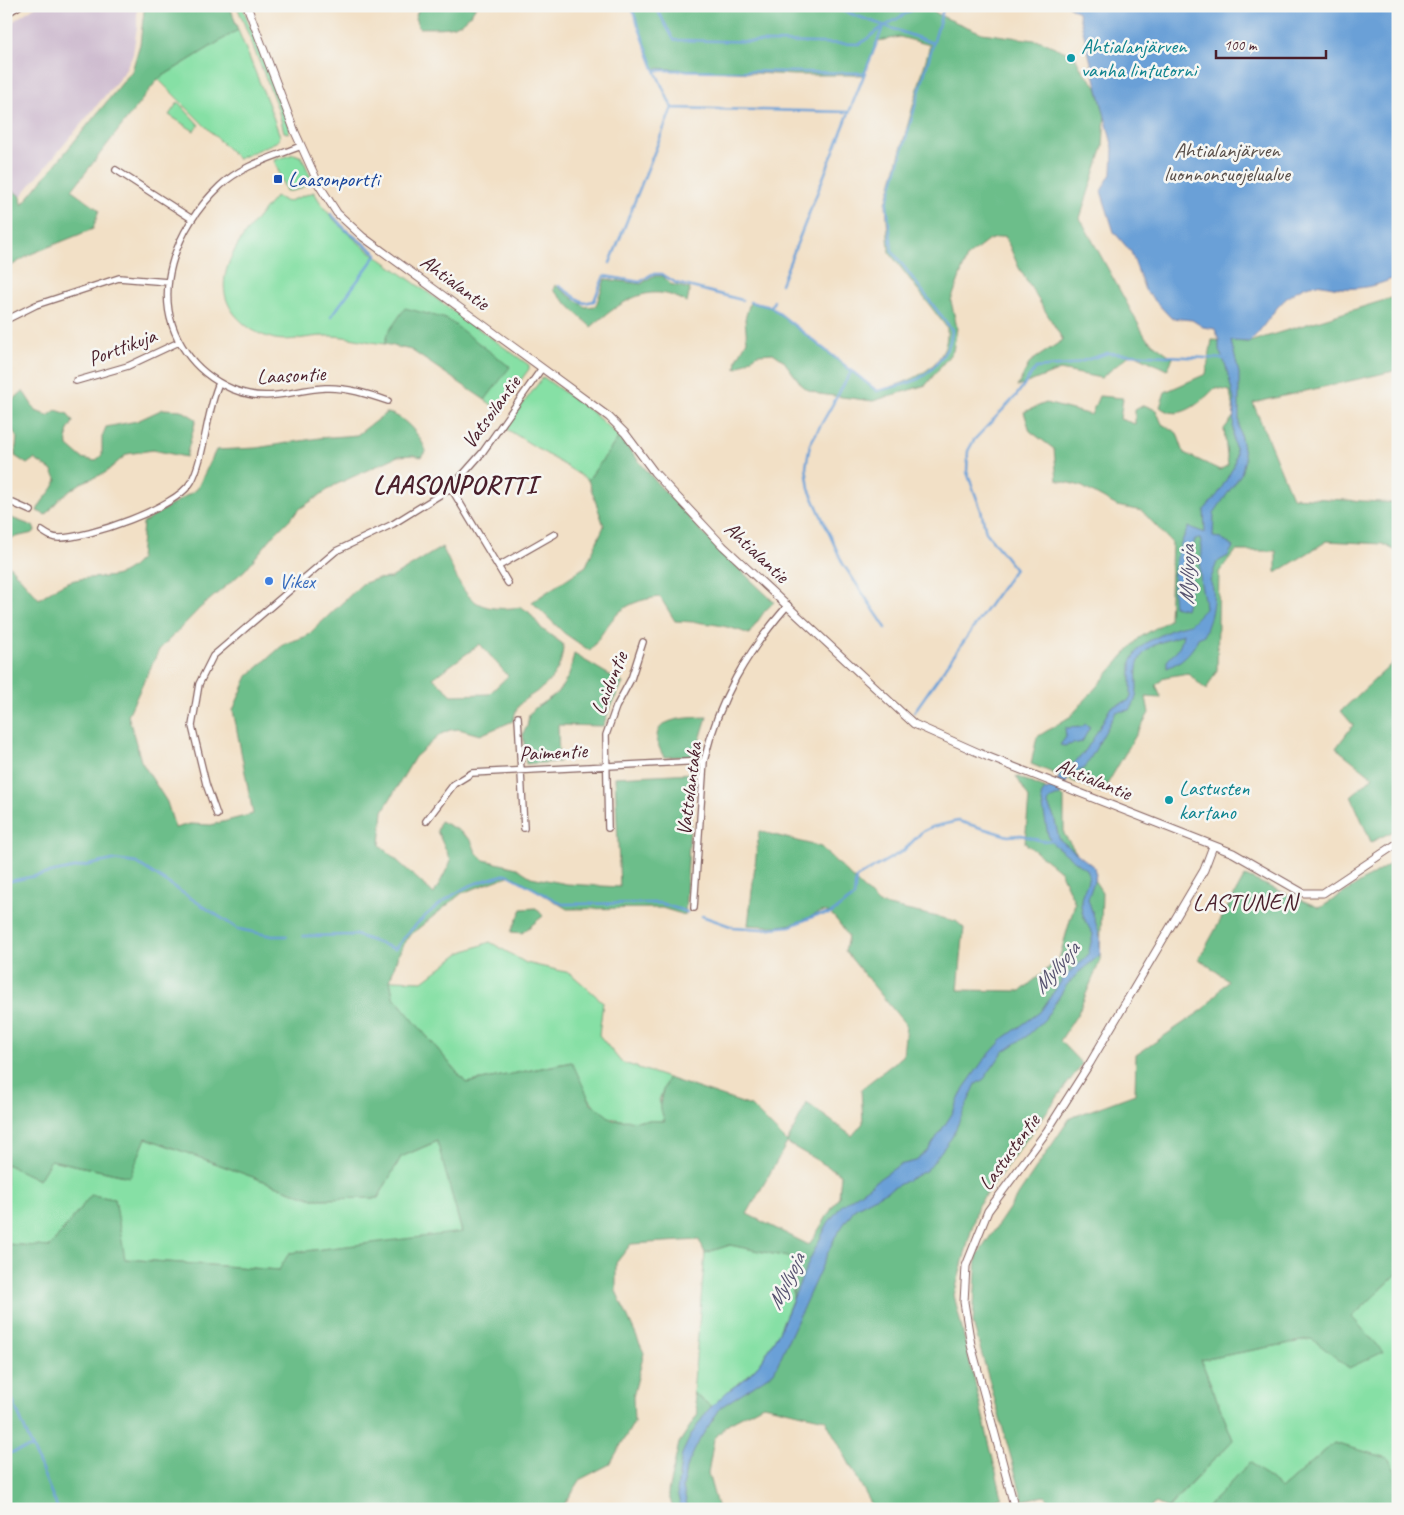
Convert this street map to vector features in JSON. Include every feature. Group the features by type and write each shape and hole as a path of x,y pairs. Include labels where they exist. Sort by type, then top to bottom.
{"street":[{"path":"6,14 19,6"},
{"name":"Ahtialantie","path":"247,6 301,146 329,203 350,226 609,417 625,433 654,472 723,546 914,724 970,750 1053,781 1244,858 1303,893 1323,893 1398,844"},
{"name":"Laasontie","path":"301,146 232,176 211,195 192,219 177,247 168,282 168,312 179,342 193,361 219,383 257,395 281,396 331,388 371,395 388,401"},
{"path":"116,170 192,219"},
{"path":"6,320 41,303 119,278 168,282"},
{"name":"Porttikuja","path":"76,381 128,366 179,342"},
{"name":"Vatsoilantie","path":"217,815 206,784 192,726 198,688 213,656 336,551 393,524 451,488 473,464 542,368"},
{"path":"42,531 58,538 107,528 152,510 188,486 196,469 219,383"},
{"path":"451,488 508,583"},
{"path":"6,500 31,511"},
{"path":"499,566 555,534"},
{"name":"Vattolantaka","path":"694,908 704,761 713,729 730,686 760,637 788,605"},
{"name":"Laiduntie","path":"608,828 605,766 606,735 616,707 631,679 643,642"},
{"path":"518,717 524,828"},
{"name":"Paimentie","path":"426,821 444,793 460,778 472,773 704,761"},
{"name":"Lastustentie","path":"1015,1509 971,1345 964,1302 966,1266 980,1226 988,1211 1047,1131 1090,1063 1204,870 1213,846"}],"shaded area":[{"path":"36,6 133,6 137,11 137,26 133,54 123,74 21,196 6,187 6,26"}],"green space":[{"path":"147,6 230,6 238,30 158,79 72,190 99,210 93,229 31,254 6,269 6,187 21,196 22,205 132,71 140,44 144,11"},
{"path":"237,6 242,6 290,128 288,133 284,132 278,109"},
{"path":"420,6 476,6 471,14 459,24 445,27 419,28 415,18"},
{"path":"631,6 926,6 941,16 982,33 1041,41 1075,56 1082,70 1097,87 1105,115 1103,147 1080,218 1146,338 1173,358 1167,370 1132,353 1101,378 1060,370 1017,387 1030,362 1063,340 1019,268 1005,236 989,240 967,257 951,301 957,328 953,351 926,385 873,401 819,394 804,388 783,360 773,353 758,354 736,369 737,359 747,341 745,319 750,302 771,307 877,391 902,383 926,371 942,353 946,342 947,328 889,252 886,203 930,45 900,37 878,41 864,75 794,75 654,68"},
{"path":"238,30 280,136 278,141 238,159 158,79"},
{"path":"178,102 199,125 194,131 169,115"},
{"path":"294,154 302,157 312,180 294,191 286,191 274,160"},
{"path":"314,192 336,222 364,247 529,365 529,369 499,410 485,400 510,366 387,334 385,344 332,336 287,340 275,339 254,331 237,317 227,302 224,286 227,269 233,253 254,222 276,196 286,202"},
{"path":"653,276 663,276 670,284 690,289 687,303 673,296 661,293 648,293 613,309 591,327 553,290 555,285 585,307 596,306 605,279 641,284"},
{"path":"1398,296 1398,370 1253,403 1292,497 1398,503 1398,552 1383,544 1327,541 1276,573 1276,551 1236,551 1219,572 1217,670 1206,690 1188,673 1165,677 1156,685 1161,698 1146,697 1149,713 1102,793 1031,764 1037,737 1071,716 1139,638 1169,620 1172,543 1142,511 1117,506 1081,486 1057,480 1054,449 1030,431 1024,412 1046,403 1091,415 1099,396 1123,398 1120,419 1135,424 1135,410 1144,405 1156,410 1162,424 1177,433 1184,453 1220,470 1228,465 1224,429 1234,416 1230,391 1215,388 1203,399 1182,412 1175,413 1160,407 1165,392 1206,374 1212,340 1249,342"},
{"path":"405,308 447,319 510,367 485,400 411,350 385,344 387,334"},
{"path":"543,377 593,413 619,437 588,480 505,428"},
{"path":"23,391 36,411 48,416 56,410 68,414 73,422 67,432 68,446 82,458 95,461 102,455 102,437 106,427 137,421 163,409 181,410 196,419 186,457 153,450 127,454 105,473 81,483 60,498 46,515 37,511 57,480 51,470 34,459 27,464 15,456 17,438 8,421 11,402"},
{"path":"386,413 392,414 411,427 426,451 421,457 414,455 398,456 335,485 301,508 273,536 245,570 200,608 159,650 128,715 141,761 167,802 175,828 190,824 211,825 253,814 233,710 248,676 284,644 307,636 362,584 376,579 391,578 442,547 462,587 477,603 488,607 521,607 529,612 542,629 563,644 563,651 560,664 554,676 545,686 519,705 513,721 480,735 459,729 450,730 441,734 415,757 383,811 380,845 434,894 451,861 437,831 440,821 458,830 471,840 476,852 484,860 517,868 531,877 567,884 620,887 615,777 693,773 685,915 662,908 567,909 511,875 462,893 409,936 398,955 390,980 393,996 466,1083 572,1062 591,1103 613,1120 665,1121 661,1110 661,1100 668,1078 751,1106 787,1142 807,1103 852,1136 863,1123 861,1089 903,1056 906,1025 845,951 848,936 840,924 828,912 818,913 786,925 748,925 759,831 821,847 879,904 956,921 964,928 958,990 1021,991 1059,959 1075,903 1060,871 1025,843 1029,798 1016,776 1064,797 1064,834 1102,892 1100,961 1078,1013 1060,1041 1082,1064 978,1205 954,1295 1002,1497 963,1509 874,1509 825,1419 763,1405 729,1423 714,1439 708,1473 718,1509 673,1509 668,1492 679,1443 698,1414 693,1393 712,1407 728,1391 746,1378 761,1362 779,1332 793,1298 793,1286 802,1260 730,1245 705,1253 699,1240 631,1244 616,1263 616,1291 644,1353 633,1397 634,1422 610,1464 581,1479 564,1505 567,1509 6,1509 6,1244 50,1247 91,1195 115,1199 125,1259 279,1270 289,1253 462,1232 437,1141 401,1157 378,1198 313,1199 146,1138 130,1177 51,1160 39,1180 6,1164 6,562 39,599 69,582 119,574 133,566 140,559 143,523 197,489 216,450 256,448 319,438 357,435","holes":["480,644 508,676 489,694 452,695 433,678","787,1143 841,1174 839,1197 809,1245 747,1214"]},
{"path":"619,437 657,483 715,546 774,602 764,612 749,634 712,624 675,621 660,597 646,599 625,608 611,621 590,651 564,633 532,602 586,566 604,526 588,480"},
{"path":"6,516 33,526 35,531 11,538 6,546"},
{"path":"574,654 623,683 611,705 603,726 558,725 559,762 526,764 523,733 527,727 529,715 535,708 556,694 563,685 569,675"},
{"path":"1398,658 1398,829 1371,842 1351,796 1373,777 1336,748 1353,725 1341,711"},
{"path":"707,717 695,756 664,757 658,744 657,734 660,727 675,720"},
{"path":"1398,859 1398,1273 1352,1317 1383,1352 1349,1368 1312,1339 1201,1360 1233,1440 1167,1508 1156,1503 1148,1509 1057,1509 1045,1496 1023,1500 973,1323 977,1256 1070,1118 1135,1094 1136,1055 1204,1009 1228,980 1199,959 1245,876 1320,908"},
{"path":"536,908 543,916 522,933 511,932 522,909"},
{"path":"490,942 526,963 570,973 603,1002 599,1035 621,1062 668,1078 659,1100 665,1121 627,1121 614,1119 604,1114 595,1107 588,1096 571,1062 466,1083 393,996 390,980 423,981 460,953"},
{"path":"146,1138 313,1199 378,1198 401,1157 438,1141 462,1233 289,1253 280,1270 124,1259 115,1199 91,1195 50,1247 6,1244 6,1164 39,1180 51,1160 129,1177"},
{"path":"730,1245 802,1260 793,1286 793,1298 779,1332 761,1362 746,1378 728,1391 712,1407 693,1393 705,1253"},
{"path":"1398,1273 1398,1476 1388,1458 1334,1443 1281,1489 1250,1462 1206,1509 1167,1509 1233,1440 1201,1360 1312,1339 1352,1317"},
{"path":"1334,1443 1388,1458 1398,1476 1398,1509 1206,1509 1250,1462 1281,1489"}],"water":[{"name":"Ahtialanjärven luonnonsuojelualue","path":"1068,6 1398,6 1398,276 1385,282 1363,287 1341,288 1316,284 1305,286 1277,307 1249,342 1231,341 1239,373 1239,428 1245,459 1241,474 1214,513 1213,537 1221,538 1233,547 1228,556 1217,562 1210,581 1213,600 1211,615 1204,635 1198,638 1186,656 1167,668 1167,661 1179,646 1183,634 1151,647 1143,654 1137,669 1137,693 1130,710 1116,712 1085,768 1070,775 1060,795 1049,800 1048,805 1054,817 1059,839 1094,867 1096,875 1088,899 1100,936 1100,955 1078,973 1066,986 1045,1019 1027,1036 1003,1052 984,1079 976,1084 952,1137 927,1170 855,1208 835,1237 774,1372 721,1407 700,1439 686,1468 683,1488 688,1509 681,1509 677,1492 679,1475 682,1454 691,1435 708,1410 728,1391 746,1378 761,1362 779,1332 810,1259 828,1223 842,1205 899,1165 916,1161 929,1149 952,1114 964,1088 983,1061 1004,1038 1040,1012 1062,980 1088,955 1093,934 1083,916 1081,900 1088,880 1088,871 1052,843 1048,835 1041,796 1044,791 1055,786 1061,774 1085,751 1111,707 1128,701 1131,697 1131,662 1138,650 1147,642 1177,627 1190,624 1205,609 1200,578 1202,548 1200,539 1195,539 1193,546 1186,553 1192,581 1185,609 1174,606 1175,565 1180,545 1189,527 1205,533 1204,510 1218,494 1234,466 1236,452 1233,439 1234,399 1225,363 1219,351 1219,341 1215,329 1203,327 1192,320 1171,318 1145,290 1131,252 1114,232 1101,191 1112,172 1113,148 1078,12"},
{"path":"1085,724 1090,727 1082,742 1064,746 1060,745 1066,737 1065,728 1082,727"}],"waterway":[{"path":"610,263 672,108 654,68 631,6"},
{"path":"655,6 674,40 860,44 881,28"},
{"path":"829,6 933,43"},
{"path":"781,284 883,27 919,6"},
{"path":"750,302 771,307 877,391 921,378 935,366 947,348 952,330 892,251 887,204 944,6"},
{"path":"655,70 865,73"},
{"path":"672,108 850,112"},
{"path":"331,214 347,231 377,254 331,317"},
{"path":"559,286 584,303 594,301 604,276 640,282 652,274 662,274 676,283 742,300"},
{"path":"771,307 774,301"},
{"path":"914,712 1015,569 986,532 981,510 967,472 968,451 974,440 1016,396 1036,368 1070,365 1108,353 1226,359"},
{"path":"851,372 810,444 806,467 809,489 843,564 886,628"},
{"path":"702,916 733,927 762,929 790,926 817,915 830,914 854,897 856,878 903,851 922,832 932,827 958,821 1008,836 1021,835 1042,841 1053,840"},
{"path":"6,882 113,860 137,863 238,929 272,936 287,936"},
{"path":"303,936 356,935 395,949 418,923 453,895 473,884 507,874 562,904 660,903 687,912"},
{"path":"6,1392 10,1394 58,1509"},
{"path":"6,1454 32,1447"}],"place":[{"name":"Ahtialanjärven vanha lintutorni","path":"1071,58"},
{"name":"Laasonportti","path":"278,179"},
{"name":"Vikex","path":"269,581"},
{"name":"Lastusten kartano","path":"1169,800"}],"district":[{"name":"LAASONPORTTI","path":"455,484"},
{"name":"LASTUNEN","path":"1245,902"}],"water label":[{"name":"Myllyoja","path":"1186,575"},
{"name":"Myllyoja","path":"1055,967"},
{"name":"Myllyoja","path":"785,1281"}]}
